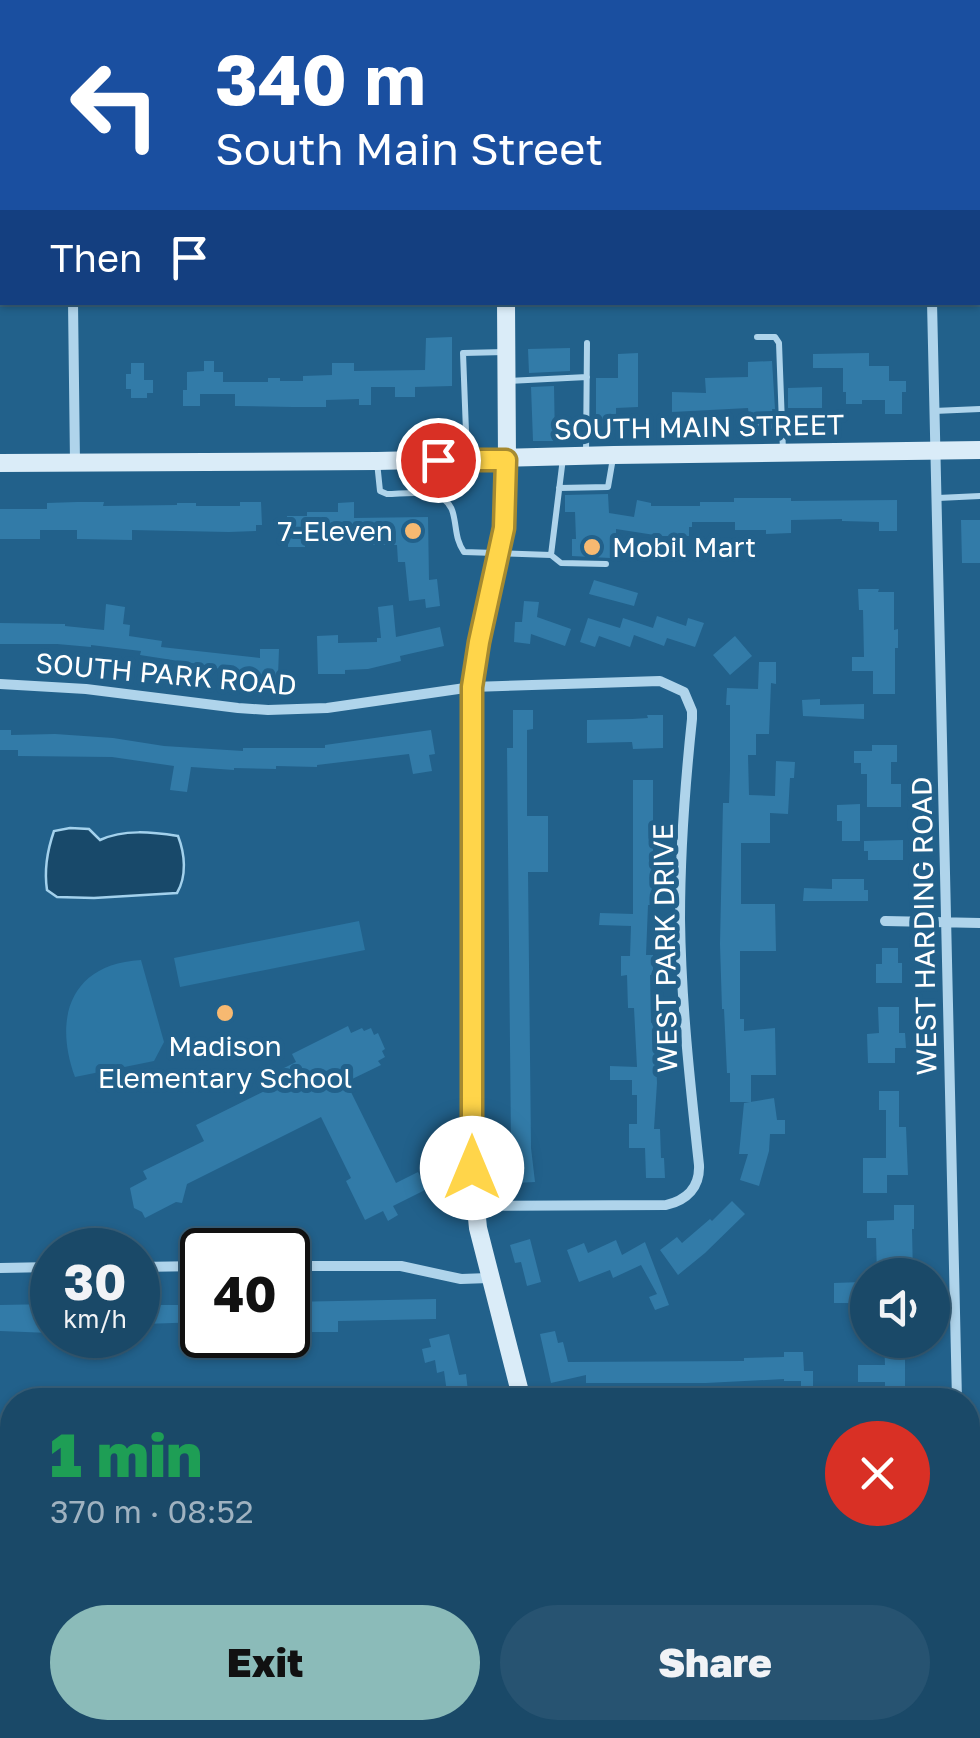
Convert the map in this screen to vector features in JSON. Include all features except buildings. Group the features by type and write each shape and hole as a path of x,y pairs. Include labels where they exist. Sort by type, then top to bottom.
{"street":[{"path":"73,305 76,463"},
{"path":"506,305 504,528 472,687 474,1206 519,1388"},
{"name":"WEST HARDING ROAD","path":"932,305 956,1388"},
{"name":"SOUTH MAIN STREET","path":"0,463 506,460 980,450"},
{"name":"SOUTH PARK ROAD","path":"0,684 268,710 327,708 472,687 660,681 684,692"},
{"name":"WEST PARK DRIVE","path":"474,1206 666,1206 689,1195 699,1175 686,1044 681,936 683,823 692,719 684,692"},
{"path":"885,921 980,923"},
{"path":"310,1266 402,1266 462,1279 489,1278"},
{"path":"0,1268 30,1267"}],"lane":[{"path":"758,337 775,336 779,342 783,452"},
{"path":"586,456 587,343"},
{"path":"467,460 463,353 506,352"},
{"path":"506,381 587,377"},
{"path":"934,411 980,410"},
{"path":"752,426 782,425"},
{"path":"559,488 608,487 614,455"},
{"path":"550,555 563,457"},
{"path":"377,461 380,490 387,494 431,494 448,503 464,552 550,555 561,563 606,564"},
{"path":"936,498 980,496"}],"shaded area":[{"path":"89,829 100,840 128,833 178,836 184,865 177,893 57,897 47,890 48,853 54,831"},
{"path":"359,921 365,950 180,987 174,958"},
{"path":"141,960 164,1042 154,1061 75,1077 66,1034 74,998 98,972"}],"place":[{"name":"7-Eleven","path":"413,531"},
{"name":"Mobil Mart","path":"592,547"},
{"name":"Madison Elementary School","path":"225,1013"}],"route":[{"path":"438,460 506,460 504,528 472,687 472,1168"}]}
